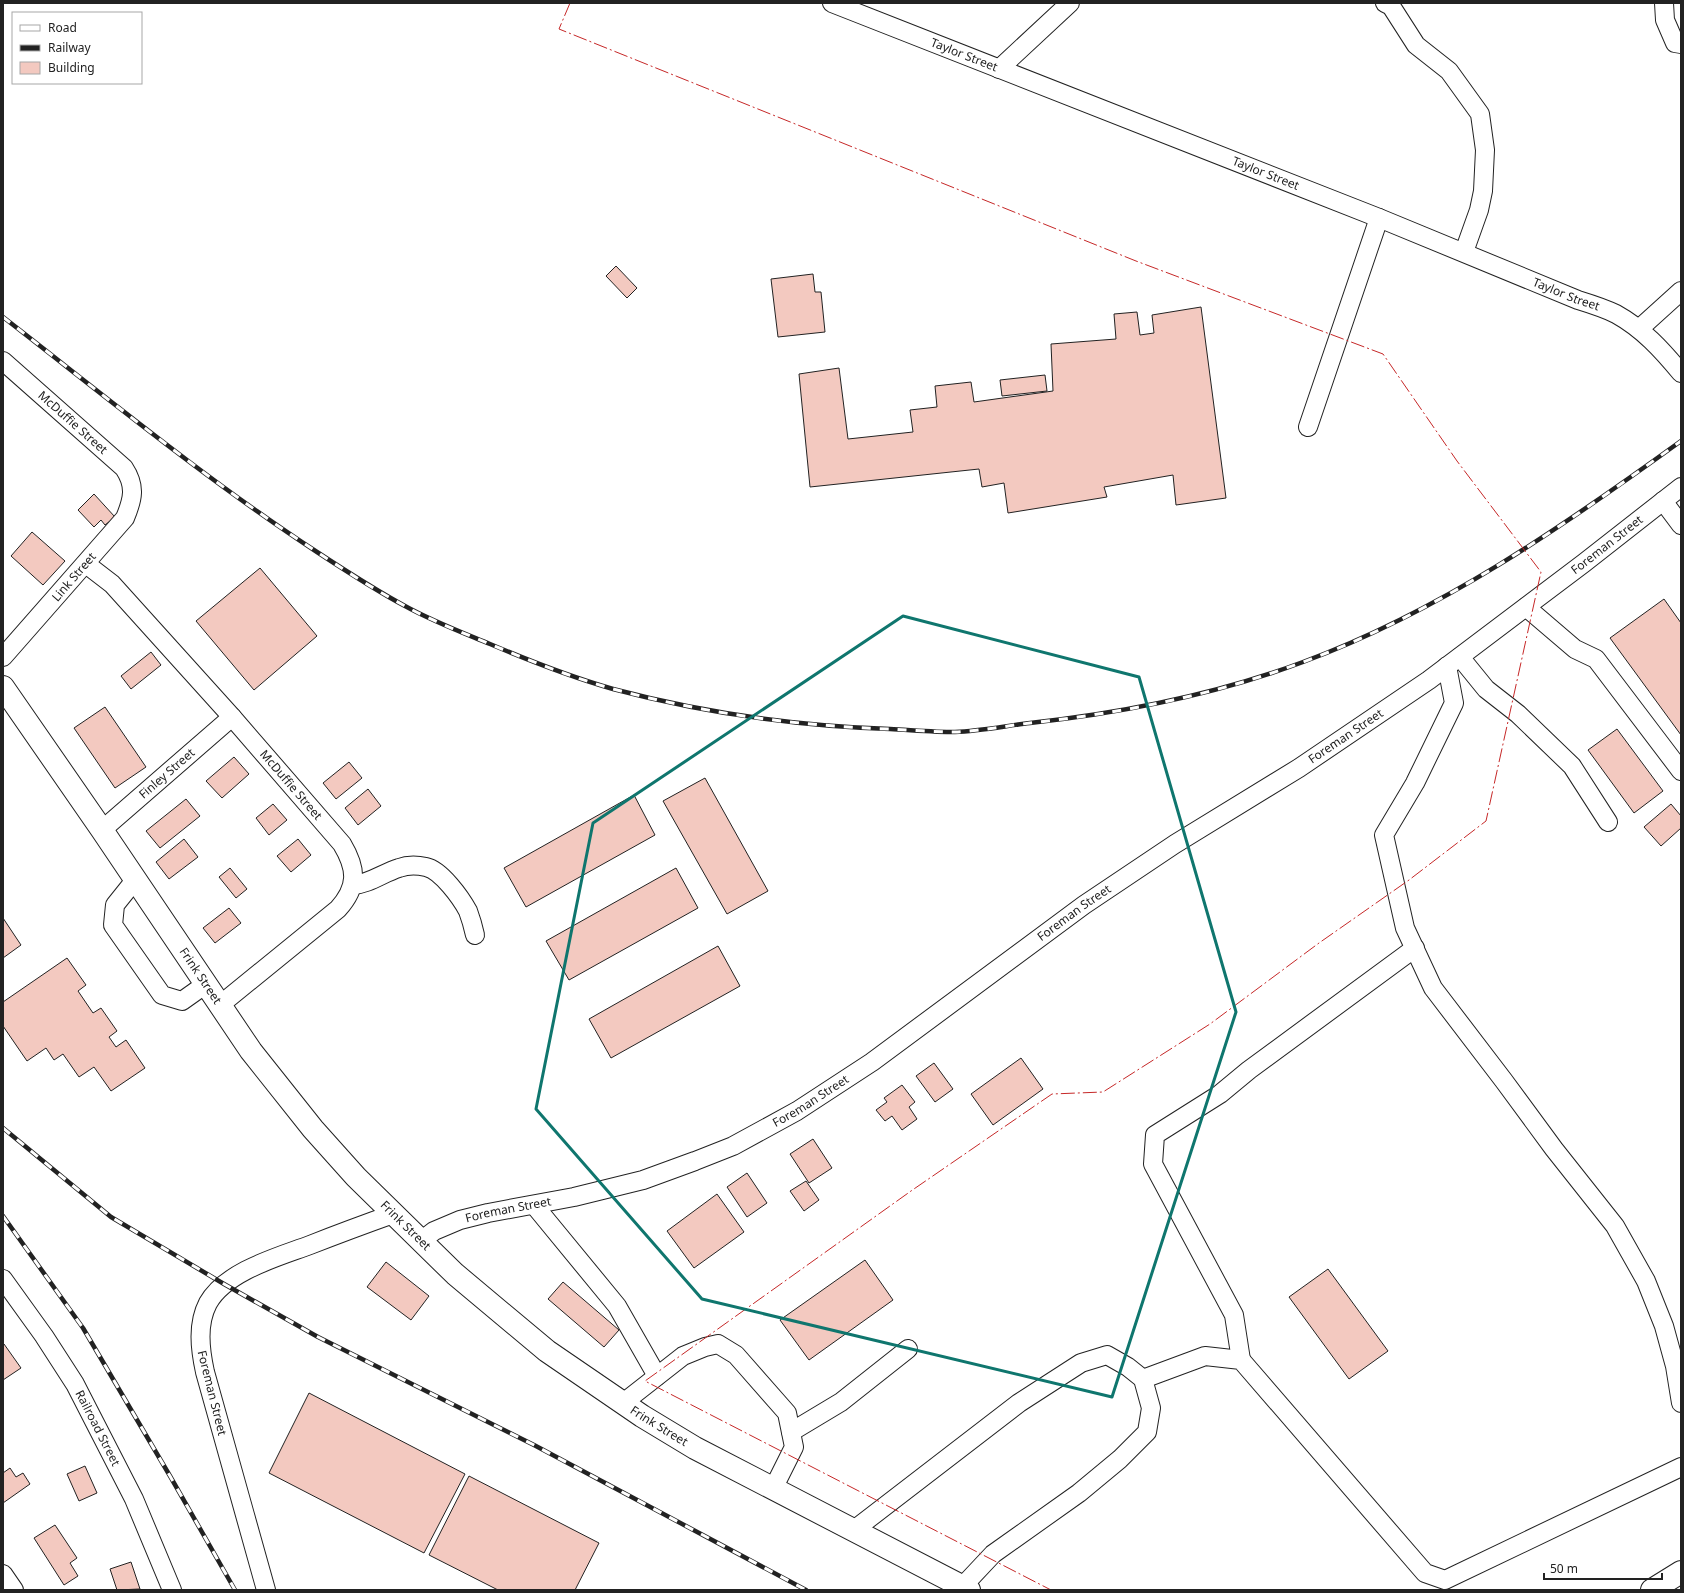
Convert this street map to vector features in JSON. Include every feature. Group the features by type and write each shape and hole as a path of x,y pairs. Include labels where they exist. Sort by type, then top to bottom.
{"main road":[{"name":"Frink Street","path":"3,688 102,830 251,1051 313,1128 356,1177 455,1274 547,1351 623,1403 695,1448 965,1588"},
{"path":"1652,1590 1681,1572"}],"street":[{"name":"Taylor Street","path":"832,3 1379,218 1578,300 1603,308 1639,328 1661,349 1681,372"},
{"path":"998,69 1070,3"},
{"path":"1385,3 1391,6 1416,45 1449,71 1480,114 1485,150 1482,191 1479,210 1464,252"},
{"path":"1664,3 1665,20 1675,43 1681,44"},
{"path":"1308,426 1379,218"},
{"path":"1639,328 1679,293"},
{"name":"McDuffie Street","path":"3,361 124,468 130,478 133,491"},
{"name":"Foreman Street","path":"421,1241 434,1231 460,1220 610,1189 643,1180 696,1162 733,1146 797,1111 872,1062 1021,954 1084,905 1175,844 1306,763 1454,661 1681,487"},
{"name":"Link Street","path":"3,657 125,518 131,505 133,491"},
{"path":"1663,501 1681,526"},
{"name":"McDuffie Street","path":"86,564 112,584 232,717 342,844 349,857 353,871 353,885"},
{"path":"1526,607 1575,649 1596,659 1681,771"},
{"path":"1454,661 1518,714 1572,766 1608,822"},
{"path":"1454,661 1454,702 1415,784 1384,835 1405,928 1433,988 1554,1149 1615,1226 1646,1281 1664,1326 1675,1366 1681,1403"},
{"name":"Finley Street","path":"102,830 232,717"},
{"path":"220,1005 338,909 347,898 353,885 365,883 382,874 400,868 413,865 428,867 444,878 467,910 475,935"},
{"path":"135,880 115,905 114,925 162,995 182,1001 206,984"},
{"path":"1415,948 1249,1070 1220,1094 1155,1135 1153,1164 1234,1315 1241,1360 1425,1573 1445,1580 1681,1467"},
{"path":"534,1205 617,1306 657,1376"},
{"name":"Foreman Street","path":"266,1590 205,1372 200,1343 203,1315 209,1302 224,1284 254,1266 393,1214"},
{"name":"Railroad Street","path":"3,1279 44,1336 75,1384 134,1499 172,1590"},
{"path":"623,1403 683,1356 705,1347 718,1344 736,1355 787,1413 794,1446 773,1489"},
{"path":"791,1432 841,1402 908,1349"},
{"path":"854,1530 1019,1403 1081,1363 1107,1355 1128,1367 1143,1379 1152,1408 1147,1432 1120,1459 1079,1493 993,1554 965,1588"},
{"path":"1143,1379 1205,1356 1241,1360"},
{"path":"3,1574 14,1590"}],"highlighted area":[{"path":"903,616 1139,677 1236,1012 1112,1397 702,1299 536,1109 593,823"}],"building":[{"path":"616,266 637,288 627,298 606,276"},
{"path":"813,274 815,292 821,292 825,332 778,337 771,279"},
{"path":"1201,307 1226,498 1176,505 1173,475 1104,487 1107,497 1008,513 1004,483 982,487 979,469 810,487 799,374 839,368 848,439 913,432 910,410 937,407 935,386 971,382 974,402 1053,391 1051,344 1116,339 1114,314 1137,312 1140,335 1154,333 1152,315"},
{"path":"1045,375 1047,391 1002,396 1000,380"},
{"path":"94,494 115,517 105,525 101,520 94,527 78,510"},
{"path":"32,532 65,561 43,585 11,556"},
{"path":"260,568 317,636 254,690 196,621"},
{"path":"1664,599 1681,623 1681,735 1610,638"},
{"path":"151,652 161,665 131,689 121,676"},
{"path":"105,707 146,767 115,788 74,728"},
{"path":"1617,729 1663,791 1634,813 1588,750"},
{"path":"234,757 249,774 222,798 206,781"},
{"path":"349,762 362,778 336,799 323,783"},
{"path":"705,778 768,891 727,914 663,801"},
{"path":"368,789 381,806 358,825 345,808"},
{"path":"634,795 655,835 526,907 504,868"},
{"path":"186,799 200,816 160,848 146,831"},
{"path":"273,804 287,820 269,835 256,818"},
{"path":"1671,804 1681,816 1681,828 1661,846 1644,827"},
{"path":"184,839 198,857 169,879 156,862"},
{"path":"298,839 311,855 291,872 277,856"},
{"path":"230,868 247,889 236,898 219,877"},
{"path":"676,868 698,908 569,980 546,941"},
{"path":"229,908 241,923 215,943 203,928"},
{"path":"3,918 21,945 3,958"},
{"path":"718,946 740,986 611,1058 589,1019"},
{"path":"67,958 86,985 78,991 93,1013 101,1008 117,1031 109,1037 116,1047 126,1040 145,1068 111,1091 94,1067 79,1077 63,1054 54,1060 46,1048 27,1061 3,1026 3,1002"},
{"path":"1021,1058 1043,1089 993,1125 971,1094"},
{"path":"934,1063 953,1089 935,1102 916,1076"},
{"path":"902,1085 915,1102 909,1107 917,1119 902,1130 892,1116 885,1121 876,1110 887,1102 884,1098"},
{"path":"813,1139 832,1168 809,1183 790,1154"},
{"path":"747,1173 767,1203 747,1217 727,1187"},
{"path":"806,1181 819,1200 804,1211 790,1191"},
{"path":"717,1194 744,1232 694,1268 667,1231"},
{"path":"865,1260 893,1300 809,1360 780,1320"},
{"path":"386,1262 429,1296 411,1320 367,1287"},
{"path":"1328,1269 1388,1351 1349,1379 1289,1297"},
{"path":"563,1282 619,1330 604,1347 548,1299"},
{"path":"4,1344 21,1368 3,1380 3,1345"},
{"path":"309,1393 465,1474 424,1553 269,1473"},
{"path":"85,1466 97,1493 79,1501 67,1474"},
{"path":"10,1468 16,1477 23,1473 30,1484 3,1503 3,1473"},
{"path":"469,1476 599,1543 575,1590 498,1590 429,1555"},
{"path":"55,1525 77,1558 70,1563 78,1576 64,1585 34,1538"},
{"path":"131,1562 140,1589 117,1590 110,1569"}],"railway":[{"path":"3,317 157,438 276,525 339,566 415,611 535,663 613,689 681,705 750,717 820,725 939,732 974,731 1134,708 1202,693 1270,674 1354,641 1404,618 1452,592 1499,565 1591,505 1681,441"},
{"path":"3,1128 111,1217 224,1284 318,1337 534,1445 806,1590"},
{"path":"3,1216 83,1328 235,1590"}],"power":[{"path":"570,3 559,29 1136,261 1383,354 1457,461 1541,572 1486,821 1409,880 1319,943 1210,1024 1103,1092 1052,1094 911,1191 645,1381 1051,1590"}]}
